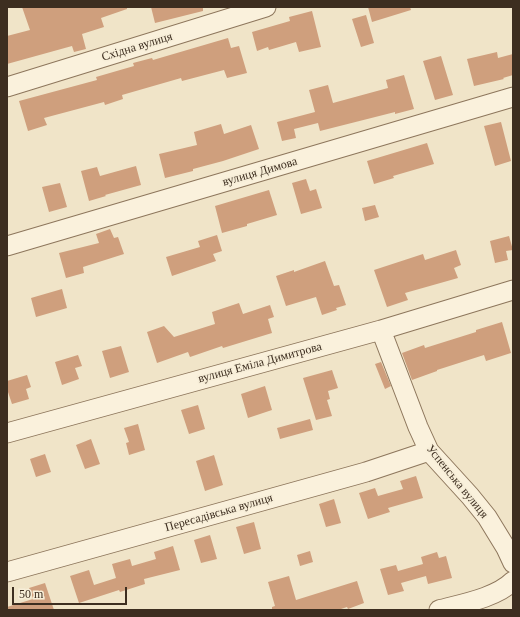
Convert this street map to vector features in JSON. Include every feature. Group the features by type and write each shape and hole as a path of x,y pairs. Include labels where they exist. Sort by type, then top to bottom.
{"street":[{"name":"Східна вулиця","path":"7,87 266,7"},
{"name":"вулиця Димова","path":"7,246 513,97"},
{"name":"вулиця Еміла Димитрова","path":"7,433 381,330 513,290"},
{"name":"Успенська вулиця","path":"381,330 418,427 429,451 487,517 506,548 513,563"},
{"name":"Пересадівська вулиця","path":"7,572 366,472 429,451"},
{"path":"439,610 484,597 513,581"}],"building":[{"path":"22,7 127,7 127,9 101,18 104,27 82,34 86,49 74,52 72,46 7,64 7,36 30,30"},
{"path":"151,7 203,7 203,11 155,23"},
{"path":"368,7 410,7 411,10 372,22"},
{"path":"312,11 321,47 299,52 296,42 269,50 268,47 257,51 252,32 290,21 289,17"},
{"path":"366,15 374,43 361,47 352,19"},
{"path":"228,38 231,48 239,46 247,73 227,78 224,70 182,81 181,78 122,95 123,99 105,105 104,102 44,118 47,125 28,131 19,101 97,80 96,77 134,66 133,63 152,58 153,60"},
{"path":"497,52 498,58 513,54 513,75 503,78 504,79 474,86 467,59"},
{"path":"441,56 453,95 435,100 423,61"},
{"path":"404,75 414,109 395,114 395,112 320,131 318,123 294,129 296,138 282,141 277,122 315,112 309,90 328,85 333,103 388,88 386,80"},
{"path":"501,122 511,161 495,166 484,126"},
{"path":"221,124 224,134 251,125 259,149 193,169 193,171 165,178 159,154 197,145 194,132"},
{"path":"427,143 434,164 393,176 394,178 374,184 367,161"},
{"path":"136,166 141,185 89,201 81,171 97,167 100,176"},
{"path":"306,179 310,191 316,189 322,208 301,214 292,183"},
{"path":"60,183 67,207 49,212 42,187"},
{"path":"269,190 277,215 222,233 215,206"},
{"path":"375,205 379,217 365,221 362,208"},
{"path":"110,229 114,238 118,237 124,254 83,267 84,273 66,278 59,253 99,243 96,234"},
{"path":"217,235 222,251 213,254 216,261 172,276 166,257 200,247 198,241"},
{"path":"509,236 513,250 506,251 508,260 495,263 490,241"},
{"path":"456,250 461,265 454,268 458,278 405,293 408,300 387,307 374,270 423,254 425,260"},
{"path":"325,261 334,286 339,285 346,305 322,315 316,297 286,306 276,276 294,270 294,272"},
{"path":"62,289 67,308 36,317 31,298"},
{"path":"239,303 243,314 270,305 274,317 268,319 272,333 223,348 222,346 190,357 188,352 157,363 147,332 164,326 174,337 215,324 212,312"},
{"path":"502,322 511,353 486,361 484,355 437,370 412,380 402,353 424,345 425,348"},
{"path":"121,346 129,372 110,378 102,351"},
{"path":"78,355 82,366 75,368 79,379 62,385 55,362"},
{"path":"381,362 391,386 385,389 375,364"},
{"path":"332,370 338,388 328,391 330,399 327,400 332,416 316,420 303,378"},
{"path":"27,375 31,387 26,389 29,399 12,404 7,389 7,381"},
{"path":"265,386 272,410 248,418 241,394"},
{"path":"198,405 205,429 189,434 181,410"},
{"path":"310,419 313,430 280,439 277,428"},
{"path":"138,424 145,450 129,455 126,443 129,442 124,428"},
{"path":"91,439 100,464 85,469 76,445"},
{"path":"45,454 51,472 36,477 30,459"},
{"path":"214,455 223,485 205,491 196,461"},
{"path":"416,476 423,498 388,508 390,512 368,519 359,493 375,488 378,496 403,489 400,481"},
{"path":"334,499 341,523 326,527 319,504"},
{"path":"254,522 261,549 244,554 236,527"},
{"path":"210,535 217,559 201,563 194,540"},
{"path":"173,546 180,570 144,579 145,584 120,592 119,590 79,603 70,576 89,570 94,585 116,578 112,564 130,559 132,566 156,559 154,552"},
{"path":"310,551 313,562 300,566 297,555"},
{"path":"437,552 439,558 446,556 452,578 428,584 426,576 401,583 404,591 388,595 380,569 396,565 398,571 423,564 421,557"},
{"path":"289,576 296,600 357,581 364,603 348,609 347,607 338,610 272,610 272,607 275,606 268,582"},
{"path":"45,583 54,610 7,610 7,607 33,599 29,588"}]}
